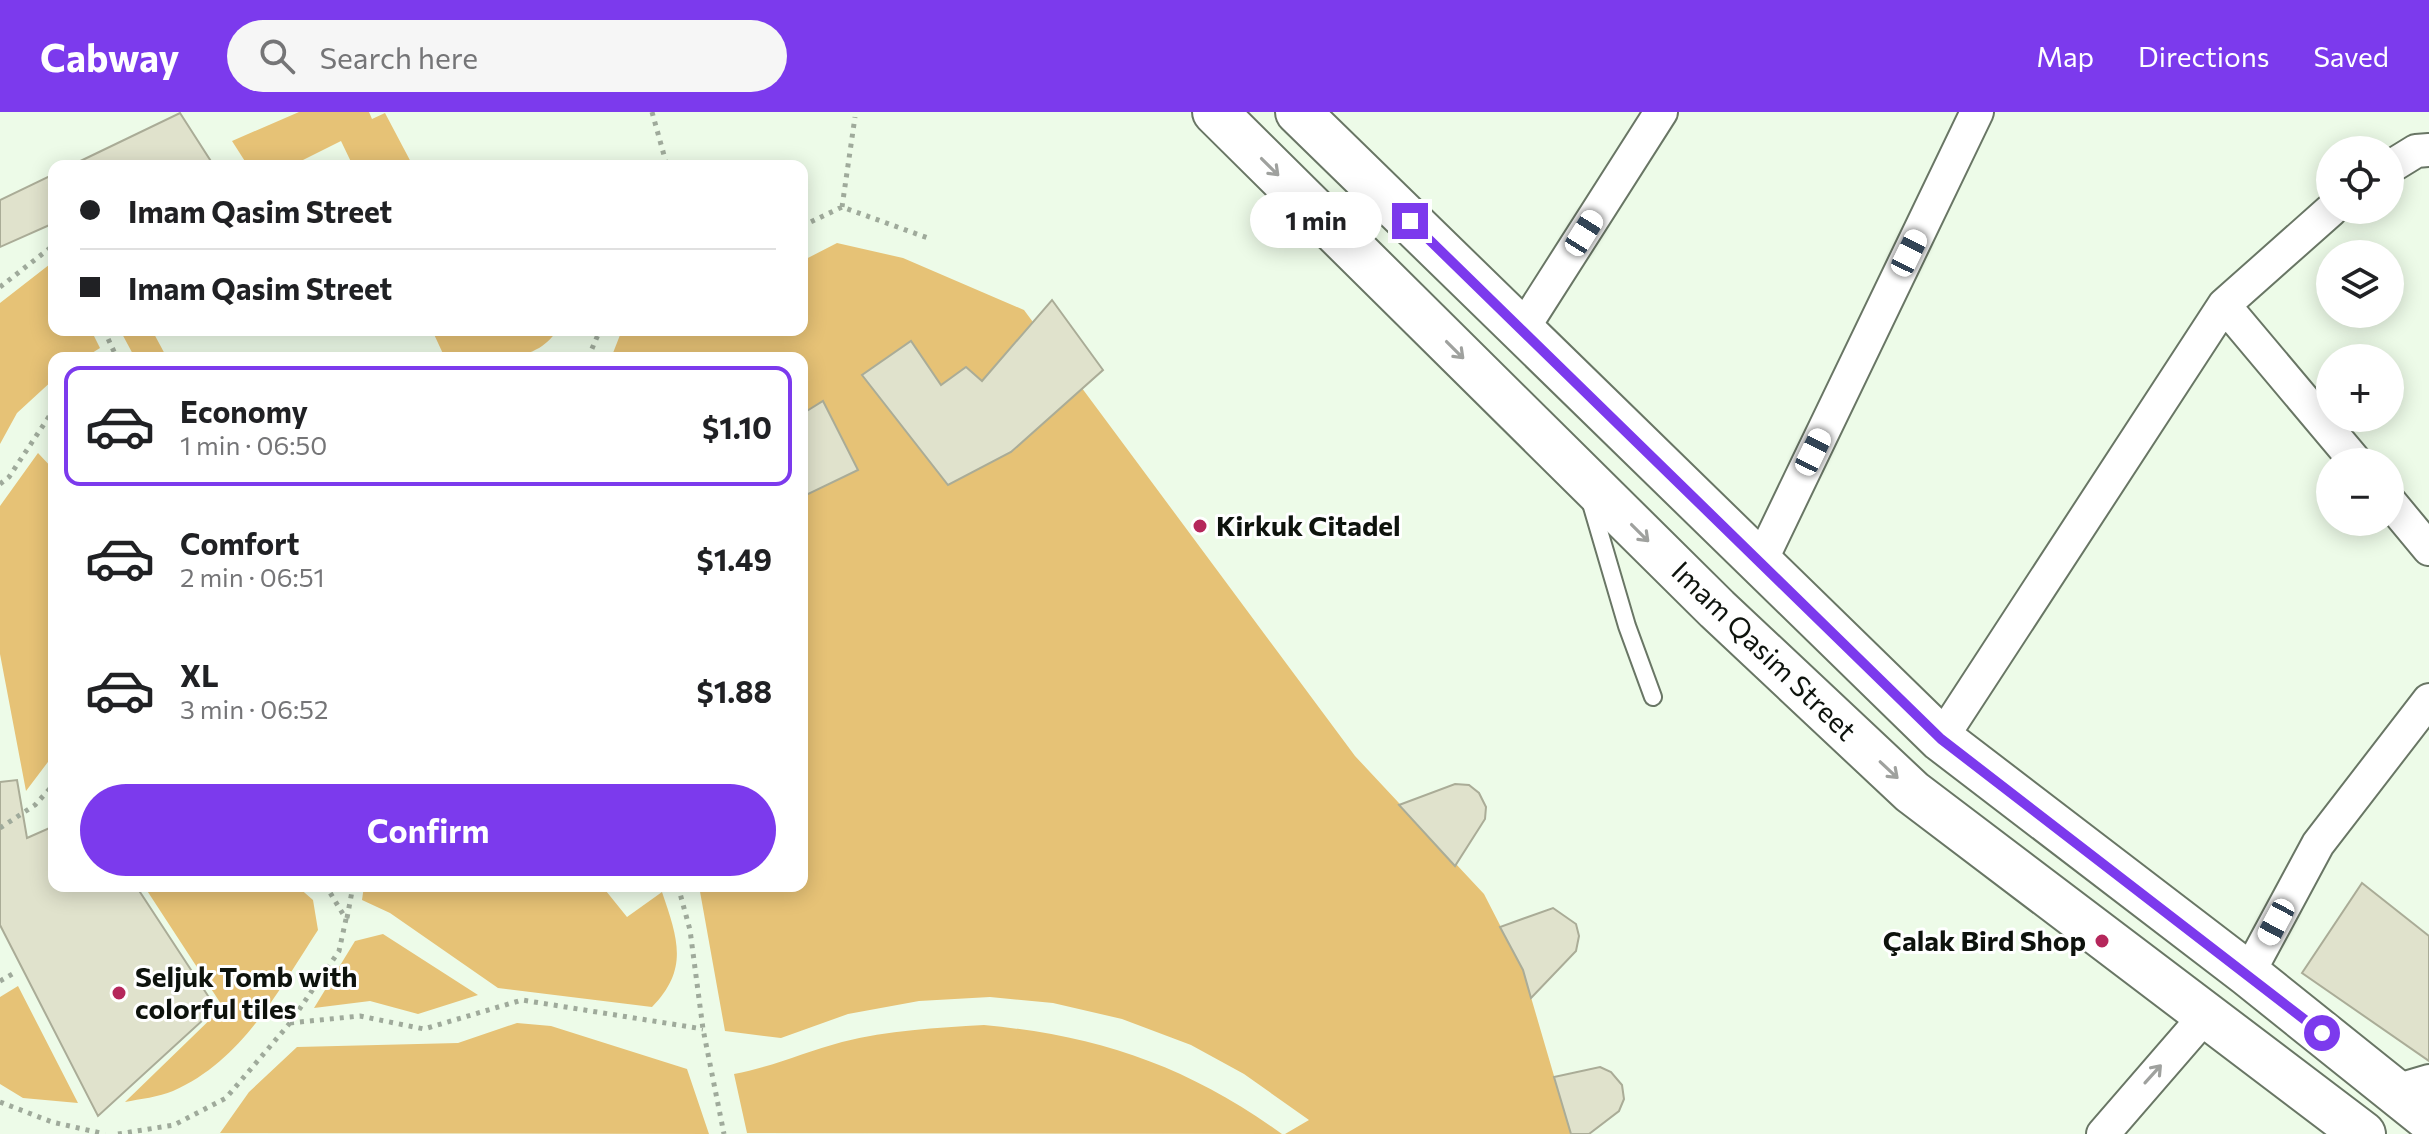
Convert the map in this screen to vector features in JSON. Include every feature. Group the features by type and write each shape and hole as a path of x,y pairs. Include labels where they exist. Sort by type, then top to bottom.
{"main road":[{"name":"Imam Qasim Street","path":"1215,112 1717,609 1912,792 2363,1134"},
{"name":"Imam Qasim Street","path":"1298,112 1759,565 1941,739 2248,974 2412,1086 2429,1119"}],"street":[{"path":"1522,330 1661,112"},
{"path":"1759,565 1977,112"},
{"path":"2404,158 2416,151 2429,150"},
{"path":"1941,739 2224,305 2316,223"},
{"path":"2224,305 2344,448"},
{"path":"2404,519 2429,549"},
{"path":"2248,974 2318,844 2429,700"},
{"path":"2103,1134 2206,1015"}],"lane":[{"path":"1582,476 1627,626 1653,697"}],"path":[{"path":"652,112 665,160"},
{"path":"842,207 855,117"},
{"path":"808,223 842,207 928,238"},
{"path":"0,287 48,250"},
{"path":"0,484 9,477 48,418"},
{"path":"0,828 35,805 48,791"},
{"path":"330,892 346,919"},
{"path":"118,1134 174,1125 226,1098 290,1023 339,951 352,892"},
{"path":"680,892 690,930 703,1029 724,1134"},
{"path":"0,981 16,972"},
{"path":"290,1023 360,1016 424,1029 522,1000 703,1029"},
{"path":"0,1102 52,1122 105,1134"}],"shaded area":[{"path":"299,112 369,112 372,119 385,113 410,160 350,160 341,141 303,160 244,160 232,141"},
{"path":"837,243 903,258 1024,310 1355,756 1484,894 1523,970 1571,1134 1285,1134 1309,1120 1244,1074 1191,1045 1122,1019 1053,1003 990,997 919,1001 848,1014 781,1038 725,1031 700,892 808,892 808,352 613,352 620,336 808,336 808,258"},
{"path":"48,266 48,336 94,336 100,348 94,352 48,352 48,385 17,413 0,444 0,303"},
{"path":"123,336 155,336 164,352 132,352"},
{"path":"435,336 552,336 529,352 442,352"},
{"path":"38,453 48,464 48,762 26,791 0,654 0,506"},
{"path":"148,892 304,892 313,900 318,930 257,1022 239,1043 198,1078 173,1091 125,1102 223,1007"},
{"path":"363,892 607,892 627,917 662,892 676,939 676,966 664,993 652,1007 498,988 390,913 362,900"},
{"path":"383,934 478,995 418,1014 370,1001 314,1008 355,941"},
{"path":"18,986 78,1103 23,1098 0,1084 0,997"},
{"path":"517,1023 551,1026 687,1069 709,1134 220,1133 249,1092 297,1047 458,1043"},
{"path":"984,1025 1066,1037 1141,1058 1212,1090 1282,1134 747,1133 734,1074 859,1038 912,1030"}],"building":[{"path":"180,113 210,160 82,160"},
{"path":"48,177 48,226 0,247 0,200"},
{"path":"1052,300 1103,370 1011,452 948,485 862,375 911,341 941,385 966,367 982,381"},
{"path":"823,401 858,470 808,494 808,410"},
{"path":"17,780 27,838 48,829 48,892 140,892 216,1008 98,1116 0,925 0,782"},
{"path":"1455,784 1469,785 1479,793 1486,807 1485,819 1455,866 1399,805"},
{"path":"2362,883 2429,936 2429,1061 2302,973"},
{"path":"1553,908 1576,924 1579,936 1576,951 1531,998 1523,970 1500,927"},
{"path":"1600,1067 1611,1072 1622,1085 1624,1099 1619,1111 1589,1134 1571,1134 1554,1077"}],"place":[{"name":"Kirkuk Citadel","path":"1200,526"},
{"name":"Çalak Bird Shop","path":"2102,941"},
{"name":"Seljuk Tomb with colorful tiles","path":"119,993"}],"route":[{"path":"1410,221 1759,565 1941,739 2322,1033"}]}
